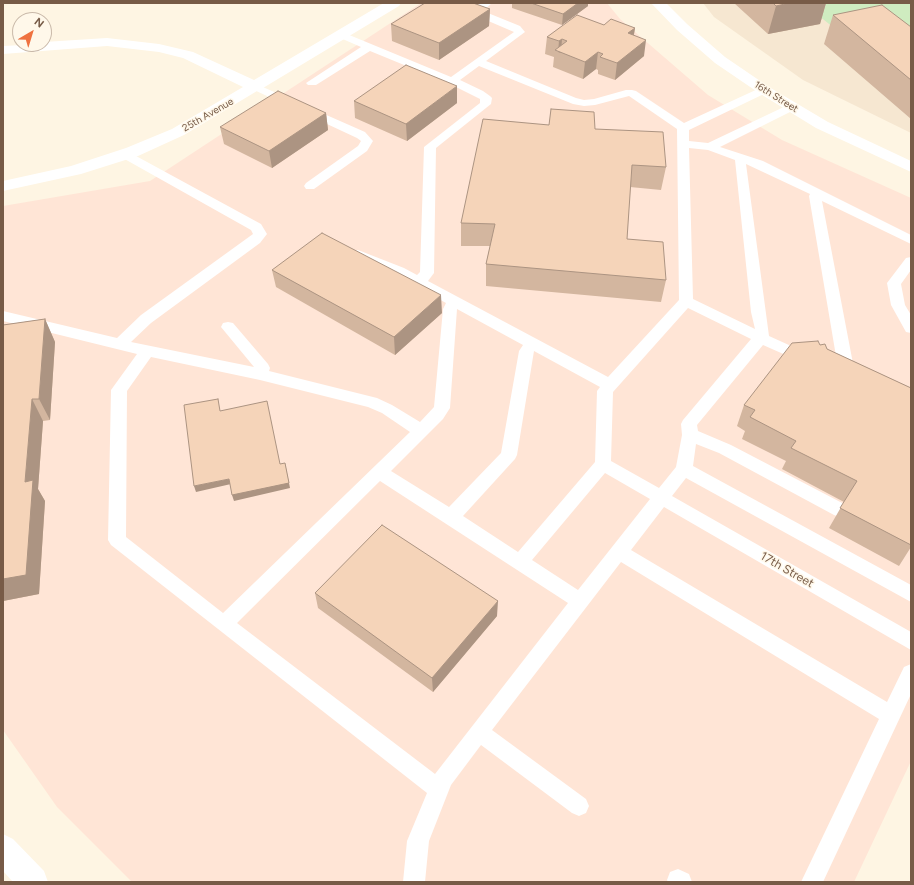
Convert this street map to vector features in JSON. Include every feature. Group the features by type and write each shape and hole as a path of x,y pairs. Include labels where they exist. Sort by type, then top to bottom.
{"street":[{"name":"25th Avenue","path":"3,186 75,170 125,154 178,132 256,87 394,3"},
{"name":"16th Street","path":"658,3 682,27 720,60 764,90 848,138 911,167"},
{"path":"3,50 107,42 159,48 188,56 256,87"},
{"path":"3,849 33,882"}],"lane":[{"path":"452,81 520,32 516,28 476,12 487,3"},
{"path":"342,34 452,81 479,93 486,98 485,104 430,147 427,273 419,282"},
{"path":"312,84 370,46"},
{"path":"478,62 573,101 584,103 595,102 626,93 632,93 683,128"},
{"path":"256,87 361,135 367,141 363,148 310,186"},
{"path":"683,128 764,90"},
{"path":"710,147 792,107"},
{"path":"520,562 603,464 605,391 686,301 683,128"},
{"path":"683,144 710,147 759,164 911,240"},
{"path":"120,344 146,319 255,240 260,234 256,227 125,154"},
{"path":"414,882 418,840 443,778 684,468 690,435 689,424 763,334 758,312 740,161 742,158"},
{"path":"819,193 815,196 847,374 846,378"},
{"path":"348,250 399,271 609,385"},
{"path":"911,261 894,283 898,305 911,328"},
{"path":"686,301 817,365"},
{"path":"224,624 437,415 442,408 450,308 455,302"},
{"path":"3,316 147,351 260,374 372,402 387,409 421,432"},
{"path":"228,327 263,368 260,374"},
{"path":"451,517 510,455 526,350 532,343"},
{"path":"147,351 119,390 118,540 439,790"},
{"path":"832,372 859,384"},
{"path":"690,435 725,449 840,510"},
{"name":"17th Street","path":"603,464 911,642"},
{"path":"684,468 911,594"},
{"path":"379,472 580,601"},
{"path":"618,551 891,715"},
{"path":"812,882 911,673"},
{"path":"479,732 579,806"}],"shaded area":[{"path":"421,3 607,3 620,19 708,95 782,140 911,198 911,761 854,882 132,882 57,807 3,730 3,206 150,181"},
{"path":"703,3 911,3 911,133 803,80 714,17"}],"green space":[{"path":"803,3 911,3 911,60 844,36"}],"building":[{"path":"425,3 473,3 490,9 439,43 391,24"},
{"path":"531,3 578,3 563,14"},
{"path":"773,3 789,3 776,6"},
{"path":"882,5 911,27 911,80 833,15"},
{"path":"577,15 604,25 611,19 635,28 628,33 646,40 617,63 600,57 603,54 598,52 585,62 555,50 567,41 562,39 559,41 547,37"},
{"path":"406,65 457,86 406,124 354,101"},
{"path":"278,91 326,113 269,151 220,127"},
{"path":"551,109 594,112 595,129 663,132 666,167 632,165 627,239 663,242 666,280 486,264 495,224 461,223 483,119 549,125"},
{"path":"322,233 441,295 394,337 272,270"},
{"path":"45,319 39,399 32,399 25,482 33,480 26,575 3,579 3,325"},
{"path":"818,341 820,345 825,344 827,349 911,388 911,545 840,508 857,481 791,448 796,441 750,417 755,410 744,405 792,343"},
{"path":"218,399 220,411 267,401 280,464 285,463 289,483 232,495 229,479 194,486 184,405"},
{"path":"382,525 498,601 432,678 315,593"}]}
